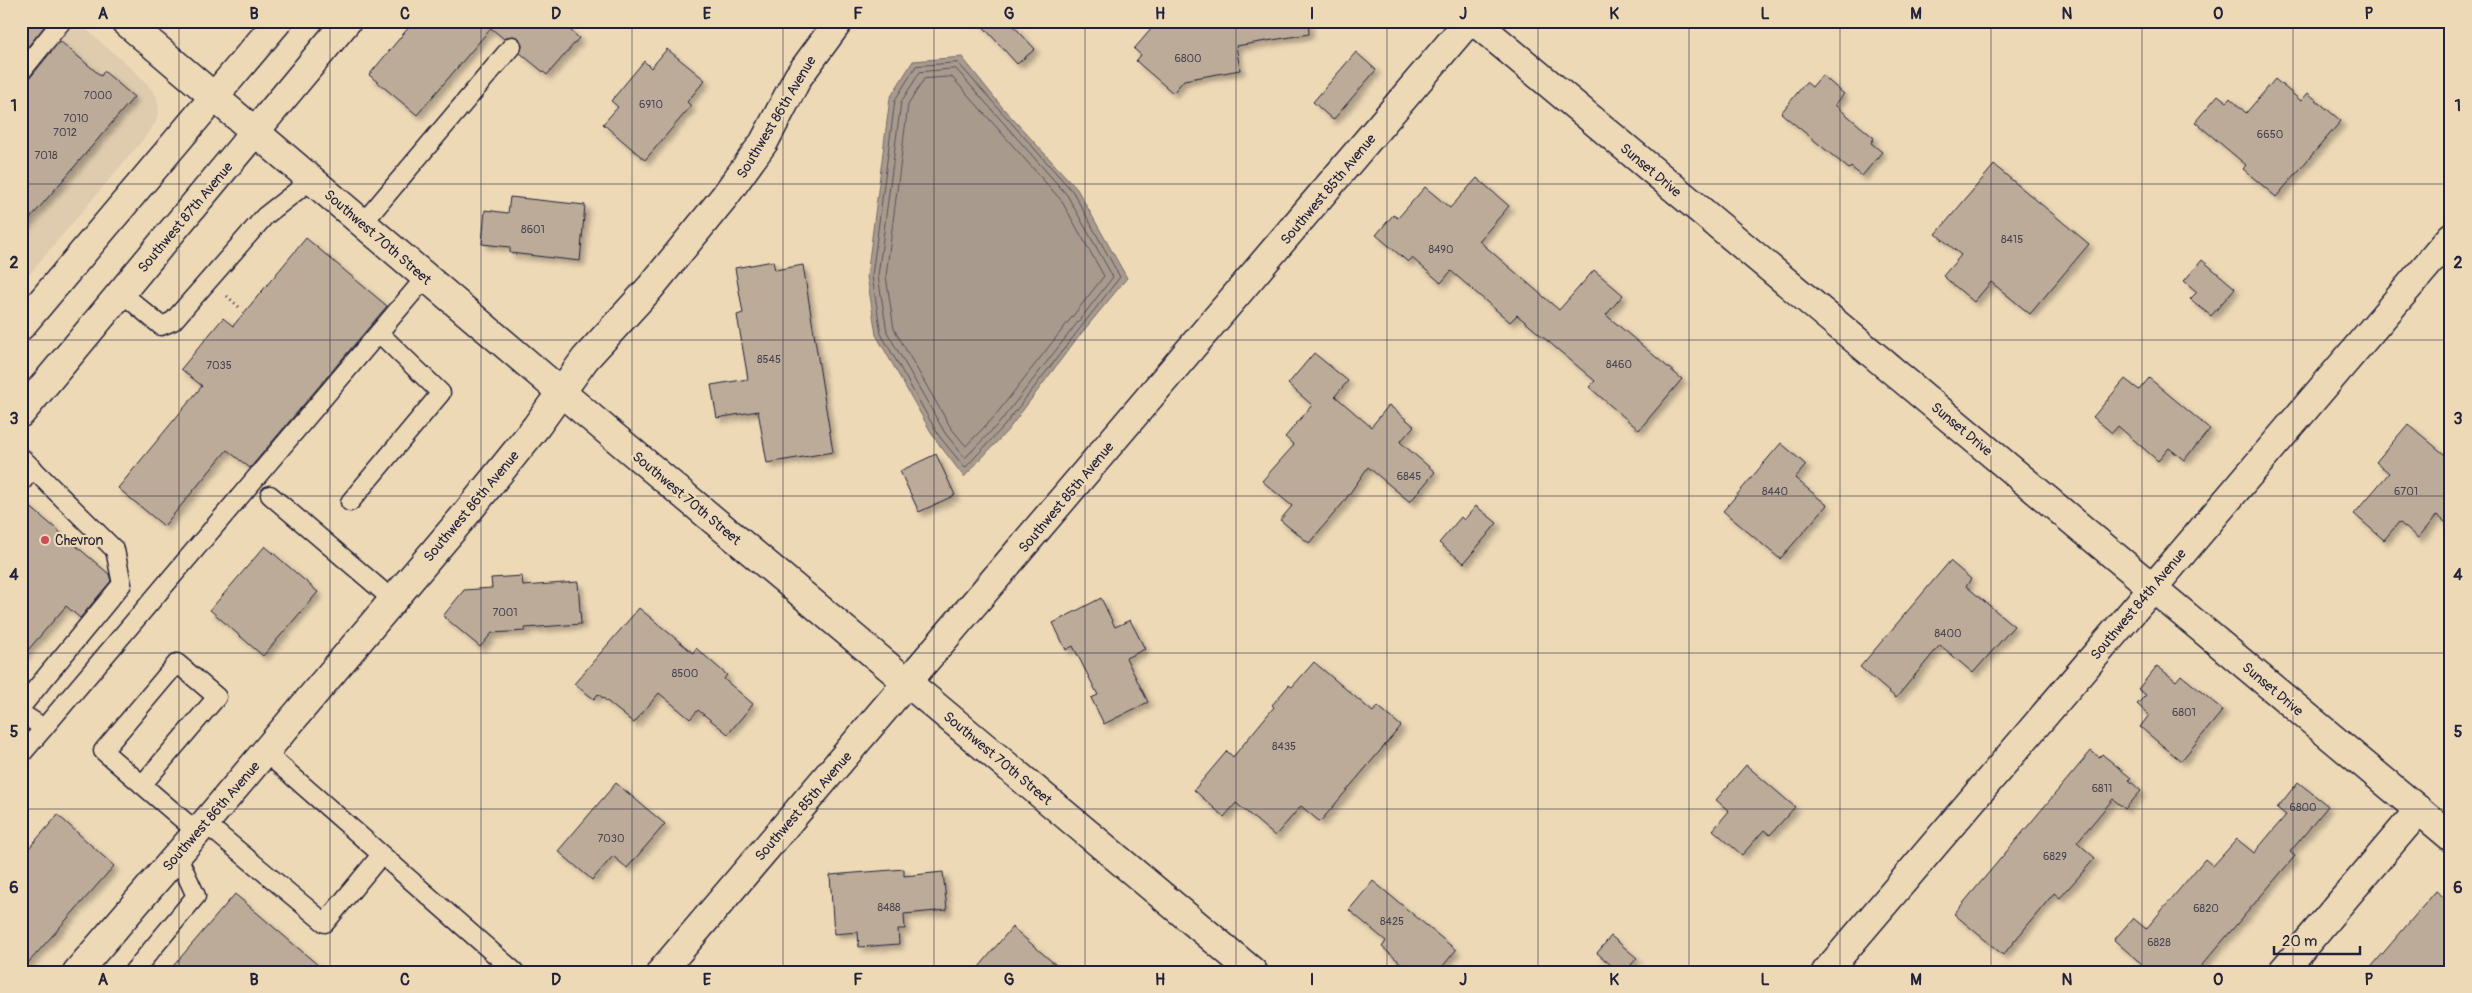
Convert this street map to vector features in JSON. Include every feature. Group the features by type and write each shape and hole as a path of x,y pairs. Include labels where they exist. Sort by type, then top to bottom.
{"street":[{"name":"Southwest 70th Street","path":"125,21 562,393 1253,972"},
{"path":"21,326 278,21"},
{"name":"Southwest 87th Avenue","path":"21,413 347,21"},
{"name":"Southwest 86th Avenue","path":"76,972 266,752 471,507 562,393 585,359 650,288 739,178 764,142 798,76 839,21"},
{"name":"Southwest 85th Avenue","path":"661,972 1469,21"},
{"name":"Sunset Drive","path":"1474,21 2451,837"},
{"name":"Southwest 84th Avenue","path":"1826,972 2451,237"},
{"path":"2282,972 2419,810"}],"lane":[{"path":"21,72 62,21"},
{"path":"362,223 512,46"},
{"path":"122,292 161,326 174,321 265,216 311,180"},
{"path":"21,755 426,278"},
{"path":"350,502 441,393 379,333"},
{"path":"21,483 27,462 116,550 122,584 21,708"},
{"path":"270,495 393,600"},
{"path":"142,785 217,697 177,664 103,750 142,785 325,923 381,855"},
{"path":"21,713 44,728"},
{"path":"266,752 515,972"},
{"path":"132,972 196,896 177,855"}],"path":[{"path":"225,294 239,306"}],"shaded area":[{"path":"21,21 77,21 141,77 156,95 159,107 156,122 146,136 21,284"}],"water":[{"path":"962,57 1002,107 1077,189 1127,278 1075,341 1008,430 964,477 935,439 876,335 867,276 890,98 913,61"}],"building":[{"path":"21,21 37,21 44,27 21,55"},
{"path":"414,21 560,21 579,38 547,75 520,53 522,47 519,38 513,36 504,39 491,28 417,115 369,75"},
{"path":"978,21 1009,21 1035,49 1017,64"},
{"path":"1158,21 1308,21 1309,34 1236,46 1240,70 1184,80 1173,93 1136,61 1141,55 1134,49"},
{"path":"60,41 101,76 104,71 134,97 21,229 21,82 29,79"},
{"path":"667,49 705,80 687,102 691,106 645,160 603,124 618,107 611,101 644,61 651,68"},
{"path":"1356,52 1376,70 1333,120 1313,102"},
{"path":"1822,75 1844,94 1835,105 1874,138 1871,143 1882,152 1862,176 1851,167 1849,169 1781,113 1806,82 1812,87"},
{"path":"2275,79 2301,101 2308,93 2341,121 2276,197 2243,169 2246,165 2195,122 2218,95 2227,102 2230,98 2246,113"},
{"path":"1994,165 2089,244 2030,314 1991,282 1974,302 1943,276 1961,255 1936,234"},
{"path":"1477,178 1509,206 1479,241 1559,310 1594,270 1623,295 1606,315 1682,379 1639,430 1589,387 1595,381 1517,315 1510,322 1451,271 1441,283 1412,258 1408,262 1376,235 1393,215 1398,218 1425,187 1450,208"},
{"path":"510,197 585,205 580,261 510,253 510,247 482,244 485,210 508,213"},
{"path":"306,238 387,306 250,468 227,450 164,526 118,488 202,386 181,369 223,318 233,326"},
{"path":"2202,260 2235,288 2211,316 2190,299 2197,292 2184,281"},
{"path":"773,261 775,270 803,265 833,452 767,463 758,411 717,418 711,385 748,379 737,315 743,313 735,268"},
{"path":"1314,353 1348,381 1335,396 1371,427 1389,405 1414,426 1400,442 1435,472 1410,502 1368,467 1343,503 1309,543 1280,520 1292,506 1262,481 1294,445 1285,437 1312,405 1288,384"},
{"path":"2149,378 2210,429 2184,460 2169,448 2158,461 2118,426 2112,433 2093,417 2125,379 2139,390"},
{"path":"2408,424 2451,460 2451,527 2437,515 2418,538 2399,522 2384,540 2354,514 2389,473 2376,462"},
{"path":"1781,443 1806,465 1795,478 1827,505 1780,559 1723,511"},
{"path":"936,454 955,495 919,512 900,471"},
{"name":"Chevron","path":"21,499 109,574 111,581 80,618 66,606 21,658"},
{"path":"1476,506 1497,523 1464,563 1439,543 1461,517 1464,520"},
{"path":"265,546 318,592 263,656 210,610"},
{"path":"1950,561 1971,579 1966,586 2014,626 1973,673 1940,645 1896,698 1860,667"},
{"path":"522,576 523,586 578,582 581,624 525,628 525,631 492,633 480,647 443,616 464,590 492,588 491,578"},
{"path":"1101,598 1115,627 1130,620 1145,649 1126,658 1148,702 1104,724 1091,698 1098,695 1073,646 1066,650 1053,623"},
{"path":"639,608 693,653 696,648 727,675 724,679 753,704 728,734 698,710 690,719 659,693 634,723 598,694 594,699 574,684"},
{"path":"1314,662 1373,712 1378,706 1401,726 1320,822 1301,806 1275,836 1236,803 1224,817 1194,790 1227,751 1233,757 1274,707 1272,705 1289,685 1292,687"},
{"path":"2157,666 2176,681 2181,675 2223,710 2181,761 2140,727 2149,715 2137,704 2146,695 2138,689"},
{"path":"2091,751 2099,757 2102,754 2131,778 2129,780 2141,791 2125,809 2113,799 2077,842 2095,858 2060,898 2054,893 2003,955 1954,914"},
{"path":"1746,765 1795,807 1770,835 1764,830 1742,855 1713,830 1729,811 1716,800"},
{"path":"2298,782 2328,806 2290,852 2295,856 2196,972 2151,972 2114,940 2133,918 2146,929 2205,859 2213,866 2237,839 2254,853 2286,815 2277,808"},
{"path":"616,783 665,824 627,868 613,856 592,880 558,851"},
{"path":"58,815 114,866 21,971 21,857"},
{"path":"904,869 904,876 943,872 947,910 904,914 905,929 898,929 899,944 859,947 858,932 834,934 830,875"},
{"path":"1373,881 1456,950 1438,972 1411,972 1382,947 1386,941 1349,910"},
{"path":"2436,891 2451,903 2451,959 2440,972 2367,972"},
{"path":"235,894 326,972 168,972"},
{"path":"1012,927 1064,972 975,972"},
{"path":"1611,936 1637,958 1625,972 1619,972 1597,953"}],"place":[{"name":"Chevron","path":"45,540"}]}
